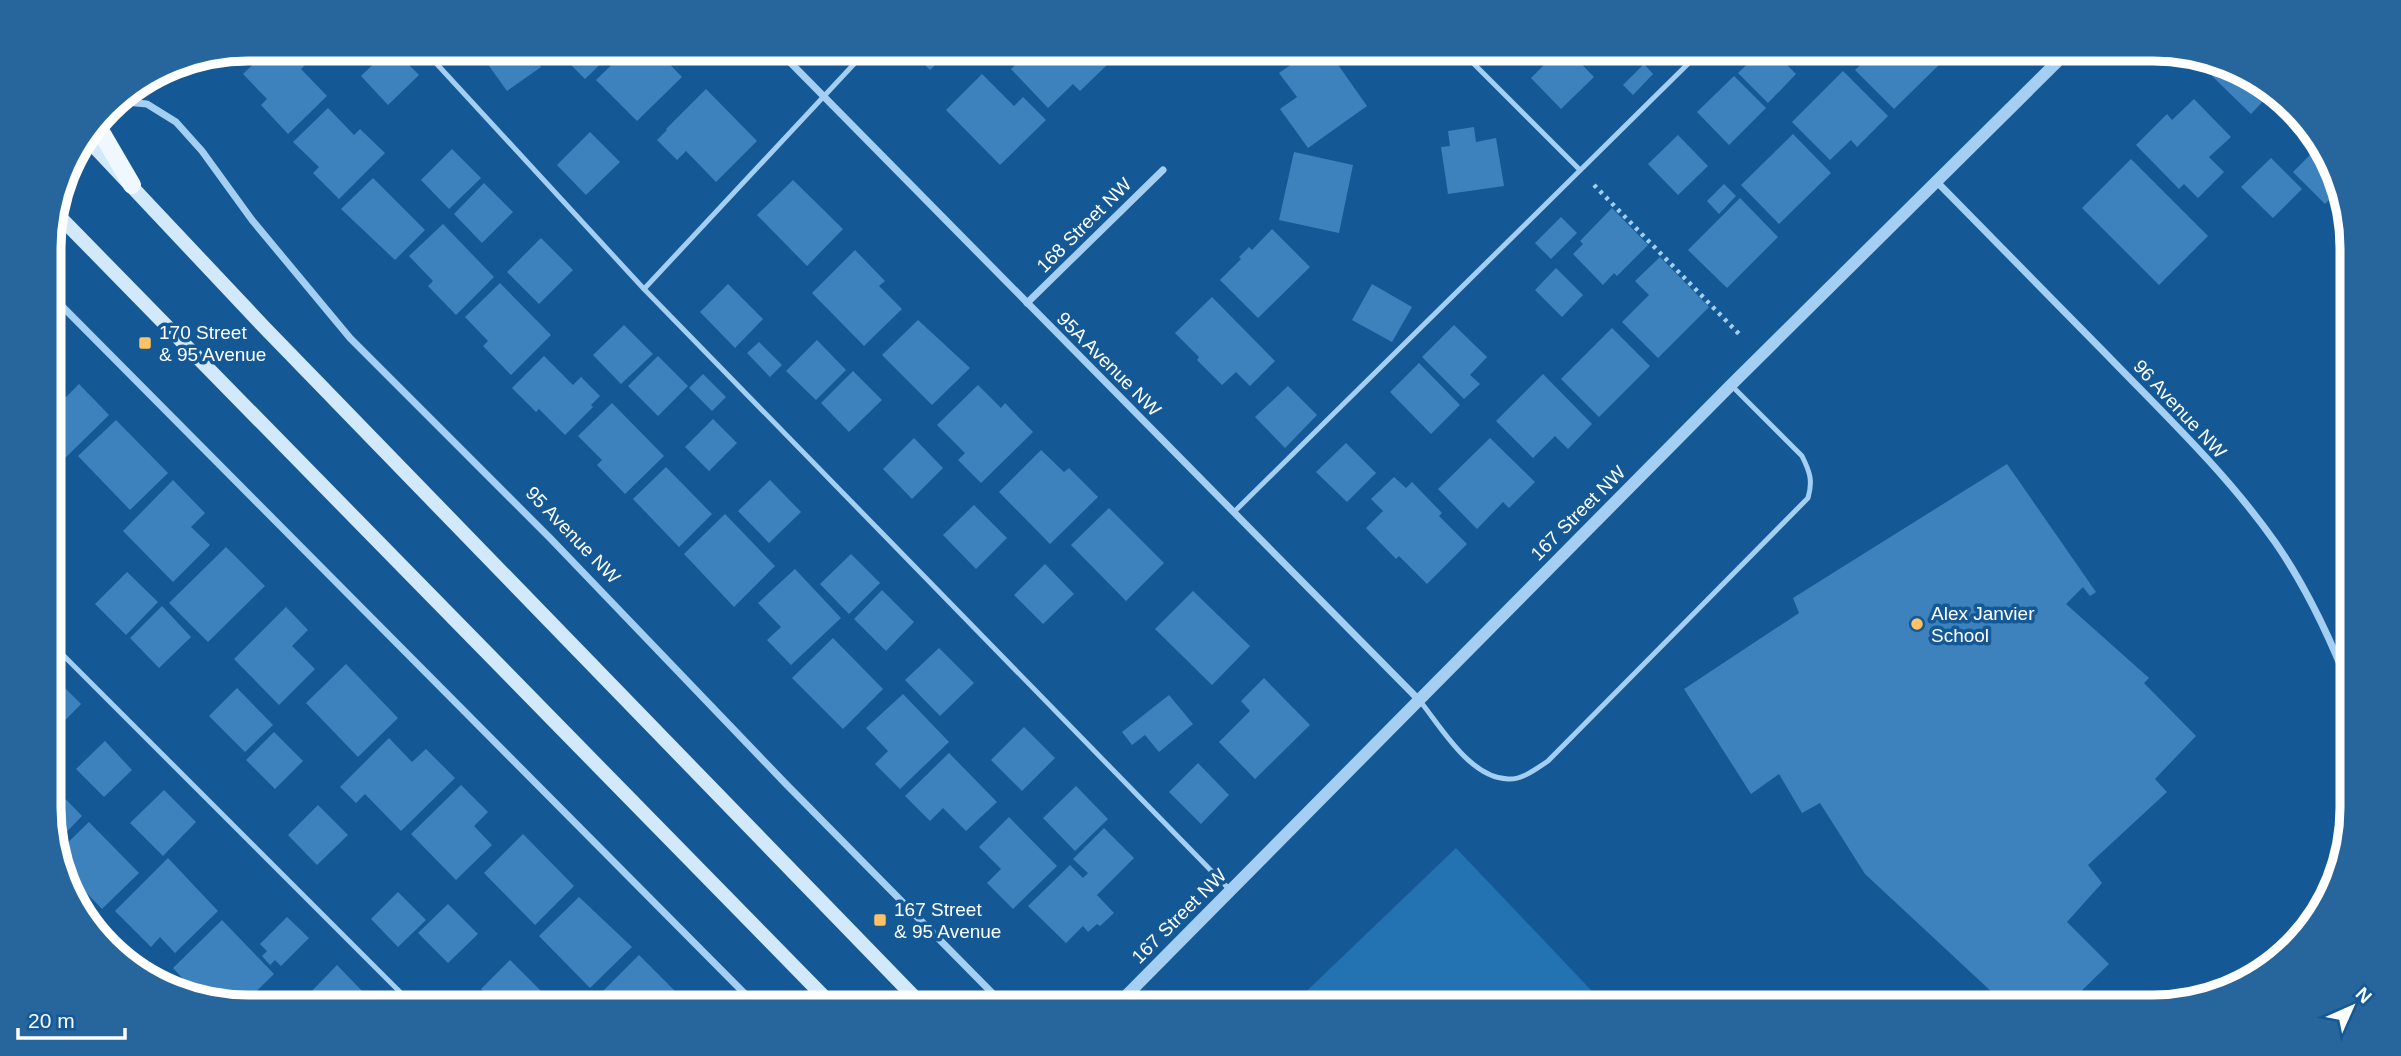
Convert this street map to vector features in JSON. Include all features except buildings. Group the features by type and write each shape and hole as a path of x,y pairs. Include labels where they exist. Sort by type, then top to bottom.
{"main road":[{"path":"101,132 132,185"},
{"path":"93,145 263,326 912,995"},
{"path":"64,221 822,995"}],"street":[{"name":"167 Street NW","path":"1127,995 1731,385 2058,61"},
{"name":"95A Avenue NW","path":"789,62 1420,701"},
{"name":"95 Avenue NW","path":"132,103 147,104 176,122 202,151 252,220 350,338 550,538 785,783 994,995"},
{"name":"168 Street NW","path":"1027,303 1163,170"},
{"name":"96 Avenue NW","path":"1937,182 2194,444 2244,502 2276,543 2301,583 2340,662"},
{"path":"62,306 746,995"}],"lane":[{"path":"1471,61 1580,170"},
{"path":"1234,512 1691,61"},
{"path":"435,62 643,289 1230,891"},
{"path":"643,289 856,62"},
{"path":"1420,701 1472,765 1492,776 1510,779 1530,773 1548,761 1808,498 1812,484 1810,471 1802,456 1731,385"},
{"path":"61,653 403,995"}],"path":[{"path":"1580,170 1742,337"}],"shaded area":[{"path":"1456,848 1595,994 1303,994"}],"place":[{"name":"170 Street & 95 Avenue","path":"145,343"},
{"name":"Alex Janvier School","path":"1917,624"},
{"name":"167 Street & 95 Avenue","path":"880,920"}]}
